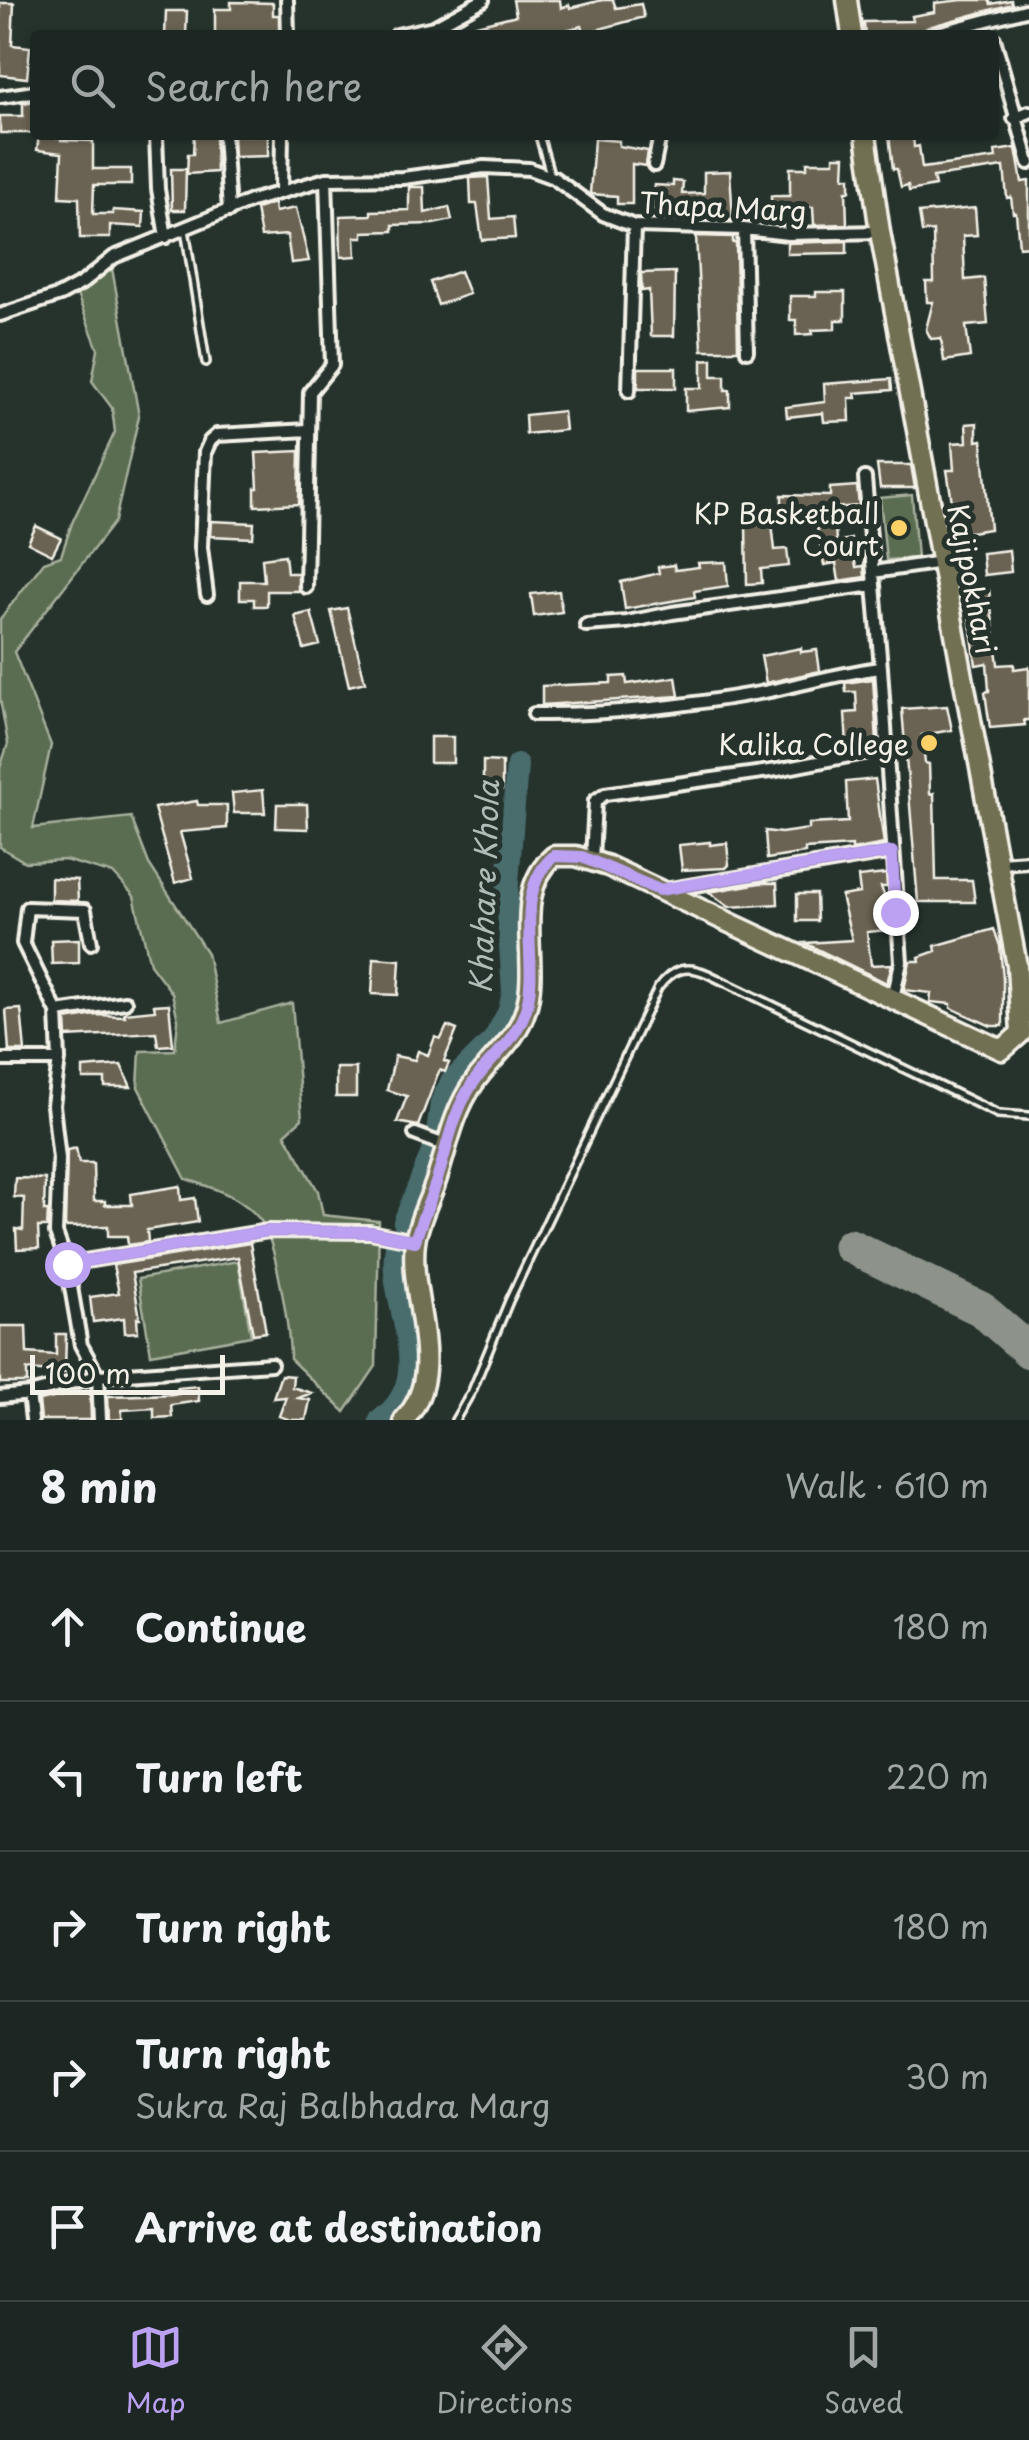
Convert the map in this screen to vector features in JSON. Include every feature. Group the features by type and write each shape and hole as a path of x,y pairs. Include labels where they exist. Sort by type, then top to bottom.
{"main road":[{"path":"847,0 851,30"},
{"name":"Kajipokhari","path":"867,140 880,232 999,862 1025,1036"},
{"path":"404,1420 415,1408 425,1364 424,1332 415,1288 415,1241 458,1112 474,1082 508,1044 527,1006 528,919 541,867 554,856 592,860 1002,1050 1025,1036"}],"street":[{"path":"287,0 288,30"},
{"path":"420,30 434,27 484,0"},
{"path":"948,30 988,19 1015,6 1029,8"},
{"path":"988,19 991,30"},
{"path":"999,60 1029,163"},
{"path":"0,97 30,93"},
{"path":"1014,118 1029,112"},
{"path":"156,140 158,189 166,237"},
{"path":"224,140 229,211"},
{"path":"281,191 282,140"},
{"path":"654,165 659,140"},
{"name":"Thapa Marg","path":"0,315 82,284 114,257 281,191 326,179 403,178 484,168 529,168 551,177 603,214 634,226 744,228 788,234 880,232"},
{"path":"306,587 310,392 332,366 326,179"},
{"path":"629,392 634,226"},
{"path":"744,228 746,351"},
{"path":"207,595 201,547 205,452 210,441 217,435 309,430"},
{"path":"865,478 901,962 894,998"},
{"path":"873,572 942,562"},
{"path":"586,625 873,586"},
{"path":"534,714 602,714 664,707 757,694 881,668"},
{"path":"592,860 595,802 605,794 777,770 885,749"},
{"path":"659,890 892,852"},
{"path":"999,862 1029,861"},
{"path":"91,943 86,910 27,908 23,943 57,1012 59,1060 53,1105 59,1158 56,1232 67,1264 82,1345 98,1376 100,1420"},
{"path":"57,1012 125,1002"},
{"path":"0,1060 59,1060"},
{"path":"415,1134 447,1146"},
{"path":"67,1264 268,1231 370,1232 415,1241"},
{"path":"0,1397 29,1394 98,1376 271,1364"},
{"path":"29,1394 32,1420"}],"lane":[{"path":"541,140 551,177"},
{"path":"185,230 206,362"},
{"path":"456,1420 658,988 677,970 698,969 998,1114 1029,1116"}],"green space":[{"path":"111,263 139,416 115,521 14,652 51,745 33,828 131,817 149,864 207,953 221,1023 292,1003 302,1119 285,1134 318,1191 323,1215 379,1221 376,1366 345,1412 290,1359 277,1266 261,1221 236,1199 186,1179 138,1087 140,1051 175,1050 178,1020 172,993 150,964 134,896 114,874 65,860 25,862 0,847 0,768 8,744 0,699 0,619 44,562 61,556 72,523 115,432 112,408 92,381 98,349 74,287"},
{"name":"KP Basketball Court","path":"912,495 917,558 886,560 880,498"},
{"path":"238,1261 251,1336 151,1354 138,1279"}],"building":[{"path":"513,0 560,0 561,8 570,8 613,0 616,8 641,4 644,17 596,30 584,30 582,26 566,30 474,30 473,26 516,15"},
{"path":"989,0 991,4 1011,0 1012,4 925,30 865,30 864,22 913,21 912,16 935,12 935,3"},
{"path":"231,2 273,3 273,15 279,15 279,30 215,30 215,9 231,9"},
{"path":"0,3 14,3 12,45 30,47 27,78 0,75"},
{"path":"166,11 187,11 186,30 165,30"},
{"path":"30,102 30,133 0,133 0,116 23,116 23,103"},
{"path":"38,140 93,141 93,169 131,169 131,185 94,185 93,214 113,214 113,210 144,212 143,227 110,225 110,238 80,238 79,198 60,197 62,153 37,150"},
{"path":"194,140 215,140 216,172 187,174 188,154 193,154"},
{"path":"233,140 268,140 268,156 234,157"},
{"path":"594,140 619,141 619,146 648,151 646,166 632,164 632,204 617,204 617,196 590,194"},
{"path":"890,140 913,140 914,147 919,146 922,168 996,158 995,151 1016,148 1022,182 1029,181 1029,246 1019,247 1016,213 1011,197 1007,198 1004,167 933,177 935,186 909,191 908,185 901,187 897,169 893,169"},
{"path":"834,156 845,156 844,177 850,177 850,191 846,191 847,224 814,225 813,207 771,212 771,196 790,196 790,168 807,168 807,162 834,162"},
{"path":"171,169 186,169 185,210 172,210"},
{"path":"730,171 733,220 671,218 672,211 651,210 654,185 683,182 682,194 704,193 704,172"},
{"path":"488,177 491,219 513,217 515,238 482,240 477,204 471,204 470,178"},
{"path":"409,187 424,187 425,213 449,207 452,220 393,225 393,231 363,232 363,237 355,237 356,256 341,257 340,216 409,210"},
{"path":"274,203 275,212 296,208 309,261 291,263 287,235 261,237 256,209"},
{"path":"975,208 977,235 963,236 965,280 984,278 988,324 966,326 970,357 944,361 941,338 931,339 926,329 933,302 927,302 926,282 934,282 933,231 922,232 919,213"},
{"path":"696,236 733,237 736,243 738,350 702,350"},
{"path":"847,241 847,253 787,254 787,243"},
{"path":"460,271 469,294 438,305 430,282"},
{"path":"675,272 674,336 651,336 649,290 642,291 641,273"},
{"path":"816,292 845,292 845,320 835,320 835,329 796,335 796,320 790,320 790,296 816,296"},
{"path":"712,359 712,376 725,376 730,407 686,411 686,388 702,388 702,360"},
{"path":"638,368 676,368 676,388 638,388"},
{"path":"891,379 892,390 855,393 856,398 849,398 850,421 824,422 823,413 787,417 786,407 825,402 824,384"},
{"path":"563,411 565,430 526,434 525,415"},
{"path":"977,423 990,529 957,534 947,470 954,470 952,443 967,442 966,424"},
{"path":"300,451 299,504 255,506 256,453"},
{"path":"877,465 911,465 915,488 880,488"},
{"path":"857,486 859,506 834,508 836,542 851,539 856,567 864,566 865,577 839,581 836,563 824,565 815,517 782,516 782,495 830,496 830,488"},
{"path":"211,521 254,523 253,538 210,536"},
{"path":"772,523 775,550 787,549 789,566 761,569 762,583 747,584 746,525"},
{"path":"36,526 61,538 52,555 28,543"},
{"path":"1009,550 1011,572 984,575 982,553"},
{"path":"285,555 287,573 298,573 298,591 267,591 267,606 254,606 254,599 240,599 240,581 264,581 262,558"},
{"path":"726,562 728,586 694,591 695,597 625,609 621,582 659,573 658,567 674,565 675,570 699,567 698,563"},
{"path":"989,590 998,665 1029,667 1029,720 1024,720 1025,725 990,728 985,692 989,691 987,663 976,665 966,593"},
{"path":"559,591 562,612 534,616 531,594"},
{"path":"347,608 365,682 349,686 331,611"},
{"path":"311,612 320,645 304,649 295,616"},
{"path":"801,648 801,652 817,650 820,671 766,683 761,656"},
{"path":"626,676 627,684 676,677 679,696 542,705 542,686 611,683 611,677"},
{"path":"873,679 877,742 847,747 845,713 857,712 856,692 846,692 845,683"},
{"path":"947,706 952,730 922,735 925,763 929,764 930,794 934,793 936,880 972,880 975,902 918,902 902,709"},
{"path":"430,737 453,737 453,763 430,763"},
{"path":"483,761 502,762 502,790 483,789"},
{"path":"875,779 884,844 852,850 852,846 805,849 805,853 767,859 765,831 781,833 809,829 809,824 848,822 846,782"},
{"path":"263,790 265,813 234,813 232,793"},
{"path":"197,801 198,805 227,805 227,828 180,832 193,878 175,883 154,808"},
{"path":"277,804 307,804 308,829 276,828"},
{"path":"727,843 726,868 682,870 679,845"},
{"path":"886,874 887,887 881,887 889,908 885,910 888,930 867,932 871,965 892,964 887,983 805,943 852,940 841,896 860,893 858,877"},
{"path":"51,878 77,880 78,901 51,900"},
{"path":"777,883 778,904 729,907 709,892"},
{"path":"797,894 816,894 817,921 797,921"},
{"path":"994,929 1000,946 1003,1026 991,1026 951,1008 951,1004 930,1002 931,993 904,990 910,961 920,961 919,957 936,951 935,946"},
{"path":"79,939 79,963 52,964 51,940"},
{"path":"374,958 400,960 398,995 372,994"},
{"path":"169,1004 173,1045 158,1046 156,1032 67,1037 66,1020 95,1015 125,1016 124,1013 155,1010 154,1005"},
{"path":"21,1009 25,1051 9,1051 6,1010"},
{"path":"447,1026 457,1030 444,1061 449,1063 445,1072 440,1070 437,1076 418,1126 397,1122 407,1096 387,1090 395,1056 415,1060 418,1051 428,1055 435,1037 441,1039"},
{"path":"121,1065 131,1087 105,1087 105,1079 83,1079 83,1068"},
{"path":"336,1068 356,1068 356,1097 336,1097"},
{"path":"76,1148 79,1163 93,1163 94,1201 132,1205 131,1194 180,1186 181,1200 195,1198 198,1222 147,1230 148,1242 128,1245 127,1236 108,1236 108,1226 65,1227 67,1150"},
{"path":"15,1178 45,1179 47,1227 38,1227 39,1248 17,1249 16,1229 23,1230 24,1198 14,1197"},
{"path":"250,1243 266,1332 253,1334 238,1257 132,1273 140,1318 138,1332 125,1333 124,1318 93,1322 90,1297 119,1293 113,1265"},
{"path":"0,1326 26,1326 27,1353 56,1355 56,1334 66,1334 65,1373 27,1370 27,1383 0,1383"},
{"path":"281,1375 293,1376 292,1387 312,1393 298,1398 310,1400 306,1420 279,1416 286,1397 273,1398"},
{"path":"198,1386 199,1401 171,1405 172,1417 154,1418 154,1408 122,1410 122,1419 109,1420 108,1396 178,1394 177,1388"},
{"path":"90,1390 91,1420 41,1420 39,1401"}],"waterway":[{"name":"Khahare Khola","path":"404,1222 436,1142 441,1103 451,1082 494,1039 509,1011 513,992 507,896 517,765"},
{"name":"Khahare Khola","path":"380,1420 398,1402 407,1382 409,1361 395,1268 396,1246"}],"taxiway":[{"path":"850,1246 981,1309 1029,1351"}],"place":[{"name":"KP Basketball Court","path":"899,528"},
{"name":"Kalika College","path":"929,743"}],"route":[{"path":"67,1264 268,1231 370,1232 415,1241 458,1112 474,1082 516,1033 527,1006 528,919 541,867 554,856 582,857 659,890 892,852 895,912"}]}
